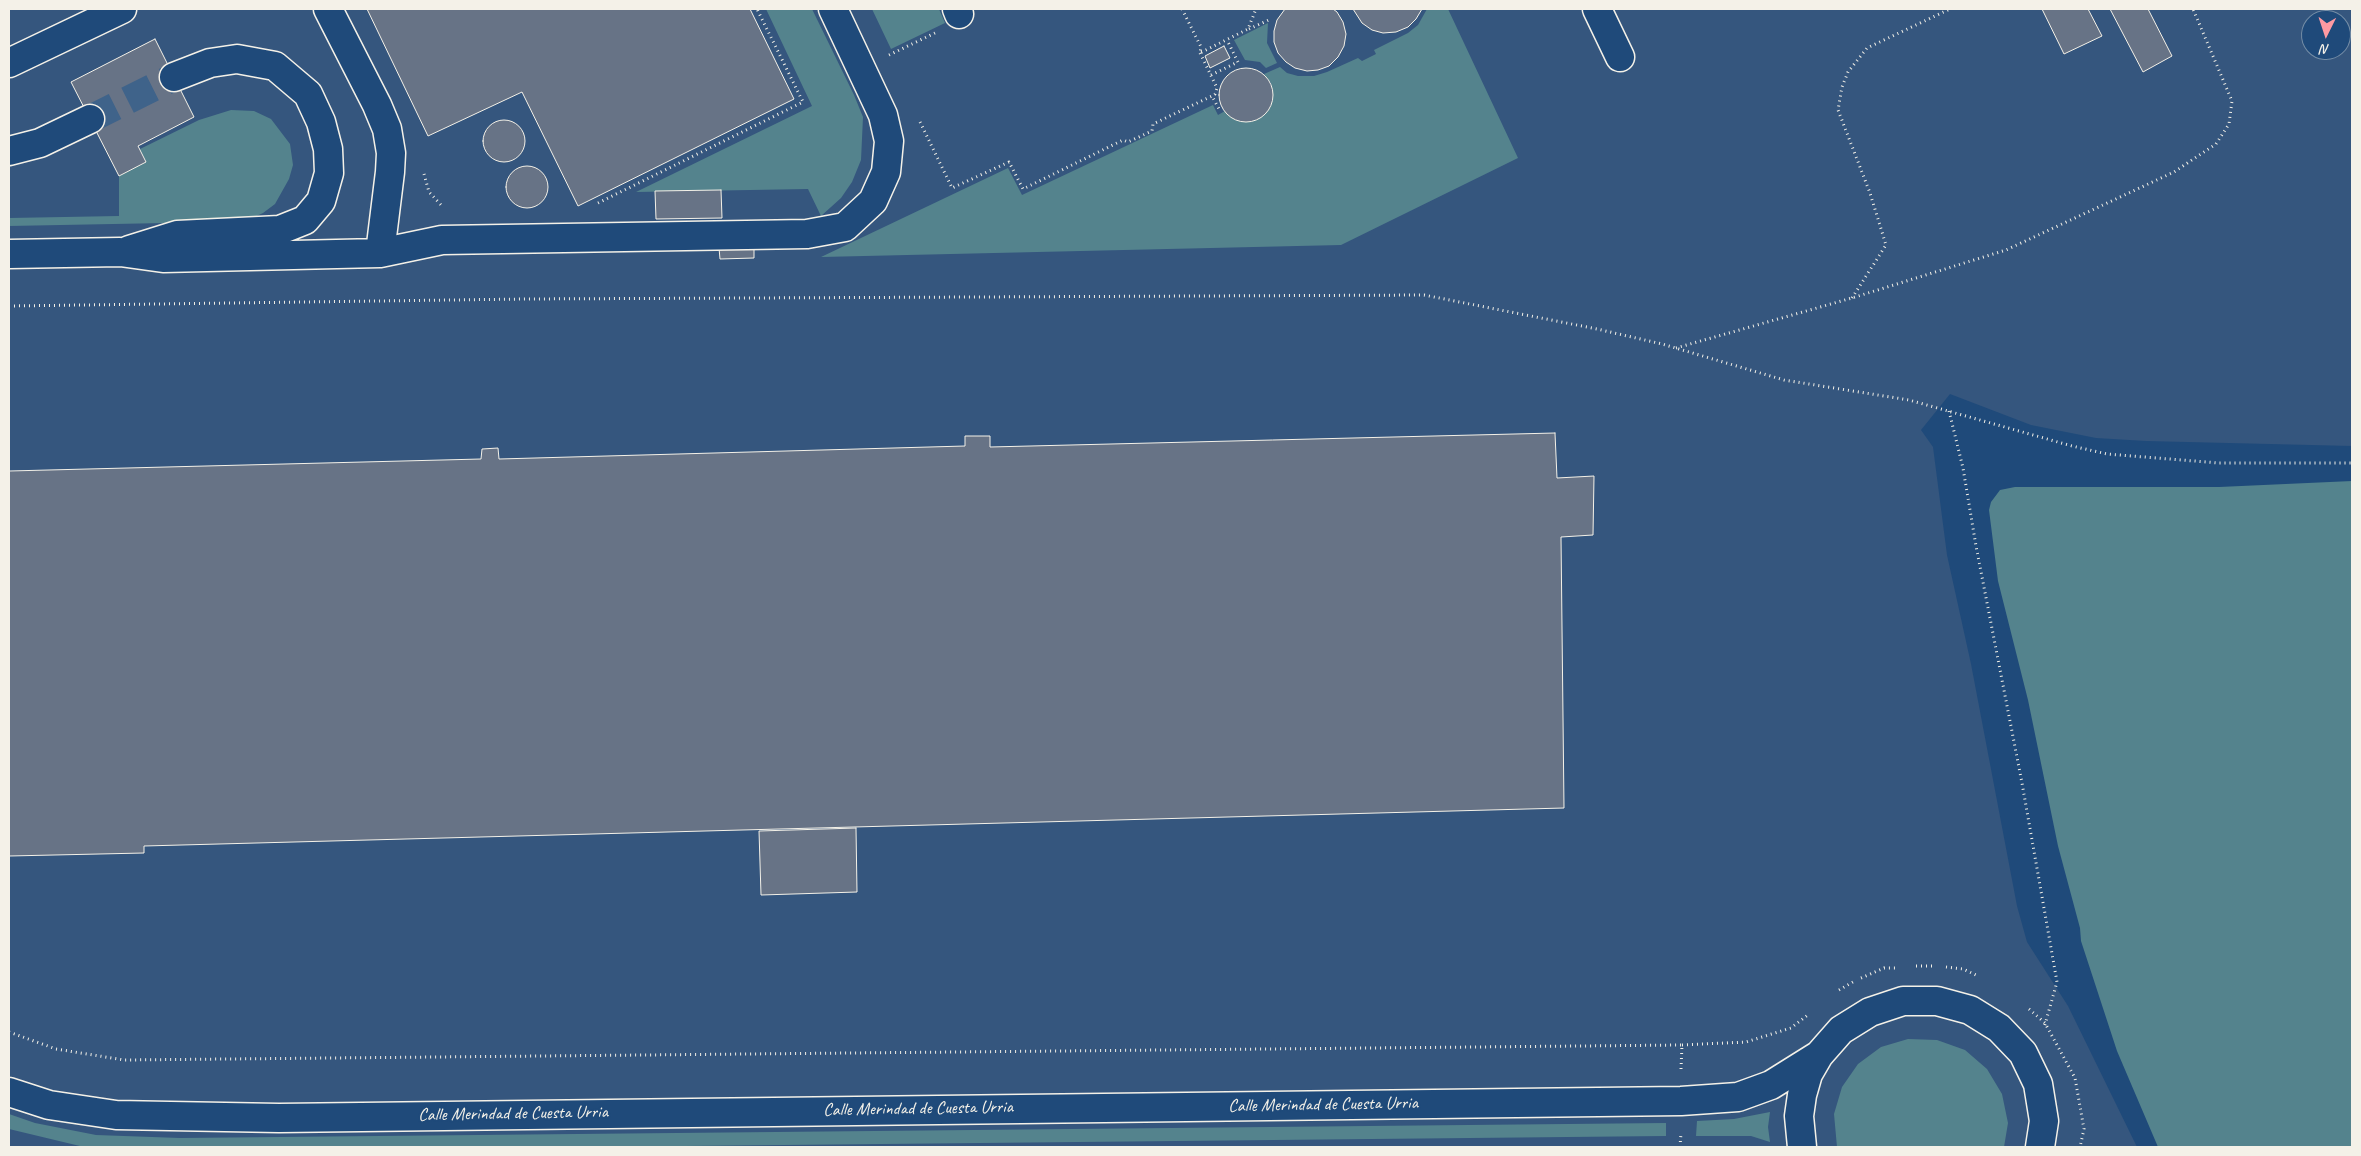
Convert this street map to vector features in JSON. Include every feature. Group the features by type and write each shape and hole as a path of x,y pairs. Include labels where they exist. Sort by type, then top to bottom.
{"street":[{"path":"9,63 122,9"},
{"path":"328,9 377,105 387,130 391,153 390,172 380,253"},
{"path":"9,254 120,252 163,258 380,253 442,240 807,234 844,227 873,200 886,172 890,141 883,115 833,9"},
{"path":"1597,9 1620,57"},
{"path":"120,252 177,236 280,230 306,220 321,201 329,173 328,149 321,122 308,94 276,66 237,59 210,63 174,77"},
{"path":"9,151 40,143 90,120"},
{"path":"1802,1147 1799,1116 1802,1095 1808,1074 1819,1055 1841,1030 1870,1012 1903,1001 1937,1001 1970,1010 2000,1028 2022,1053 2038,1084 2044,1121 2040,1147"},
{"name":"Calle Merindad de Cuesta Urria","path":"9,1092 49,1105 116,1115 278,1118 1681,1101 1738,1097 1771,1085 1819,1055"}],"path":[{"path":"597,203 803,102 757,9"},
{"path":"918,117 952,188 1009,162 1023,189 1123,140 1128,142 1152,131 1153,124 1215,94 1216,88 1200,53 1201,47 1182,9"},
{"path":"1248,29 1256,9"},
{"path":"1852,298 1886,245 1870,193 1838,110 1842,87 1848,72 1867,48 1950,9"},
{"path":"1675,348 1852,298 2006,250 2174,172 2216,144 2229,124 2232,101 2193,9"},
{"path":"1200,53 1270,19"},
{"path":"1211,75 1238,62 1228,40"},
{"path":"885,48 892,64"},
{"path":"1212,96 1219,109"},
{"path":"422,170 429,192 442,206 451,210"},
{"path":"9,306 525,299 1424,295 1597,329 1675,348 1784,380 1909,400 2107,454 2219,463 2352,463"},
{"path":"1949,410 1963,468 1977,556 2022,783 2057,982 2044,1031"},
{"path":"9,1032 56,1049 124,1060 1682,1045 1680,1147"}],"shaded area":[{"path":"9,9 2352,9 2352,446 2096,438 2031,425 1950,394 1921,430 1933,447 1947,555 1971,664 2017,906 2027,942 2068,1006 2137,1147 9,1147"}],"green space":[{"path":"766,9 812,9 863,117 861,160 852,182 841,198 821,216 808,189 636,192 812,106"},
{"path":"872,9 939,9 945,23 891,49"},
{"path":"1427,9 1448,9 1518,158 1341,245 821,257 1008,168 1022,195 1213,105 1218,115 1225,111 1233,118 1241,121 1258,119 1270,108 1273,97 1271,83 1264,74 1280,67 1287,73 1298,76 1314,76 1358,58 1362,61 1376,54 1374,50 1408,33 1418,25"},
{"path":"1268,23 1267,43 1277,63 1266,68 1260,62 1245,60 1234,40"},
{"path":"231,110 254,111 271,119 290,144 293,165 289,179 275,204 263,213 248,220 218,222 9,226 9,218 119,216 119,176 146,162 140,149 199,120"},
{"path":"2352,481 2352,1147 2158,1147 2117,1051 2081,941 2080,928 2058,846 2028,700 1998,581 1989,510 1991,502 2000,490 2015,487 2219,487"},
{"path":"1908,1039 1937,1040 1965,1050 1987,1069 2002,1094 2008,1123 2004,1147 1837,1147 1834,1114 1842,1087 1858,1064 1881,1047"},
{"path":"1770,1112 1768,1127 1770,1142 1751,1136 1696,1136 1697,1121 1734,1119"},
{"path":"9,1114 35,1123 96,1135 180,1138 1666,1123 1666,1136 589,1147 84,1147 9,1129"}],"building":[{"path":"367,9 750,9 794,99 578,206 522,92 428,136"},
{"path":"1285,9 1333,9 1337,12 1343,22 1346,34 1344,46 1338,57 1329,66 1307,71 1295,68 1278,53 1274,42 1274,31 1277,20"},
{"path":"1353,9 1422,9 1408,27 1396,32 1383,33 1372,30 1362,23"},
{"path":"2042,9 2088,9 2102,36 2064,54"},
{"path":"2110,9 2148,9 2172,56 2143,72"},
{"path":"155,39 194,117 138,146 146,162 119,176 71,82"},
{"path":"1224,46 1230,58 1210,68 1205,56"},
{"path":"1246,68 1256,70 1265,76 1271,85 1273,95 1271,105 1265,114 1256,120 1246,122 1236,120 1227,114 1221,105 1219,95 1221,85 1227,76 1236,70"},
{"path":"504,120 519,126 525,141 519,156 504,162 489,156 483,141 489,126"},
{"path":"527,166 542,172 548,187 542,202 527,208 512,202 506,187 512,172"},
{"path":"721,190 722,218 656,219 655,191"},
{"path":"754,247 754,258 720,259 719,248"},
{"path":"1555,433 1557,478 1594,476 1593,535 1561,537 1564,808 144,846 144,853 9,856 9,471 481,459 482,449 498,448 499,459 965,446 965,436 990,436 990,447"},
{"path":"856,828 857,892 761,895 759,831"}],"tunnel":[{"path":"90,119 174,77"}]}
